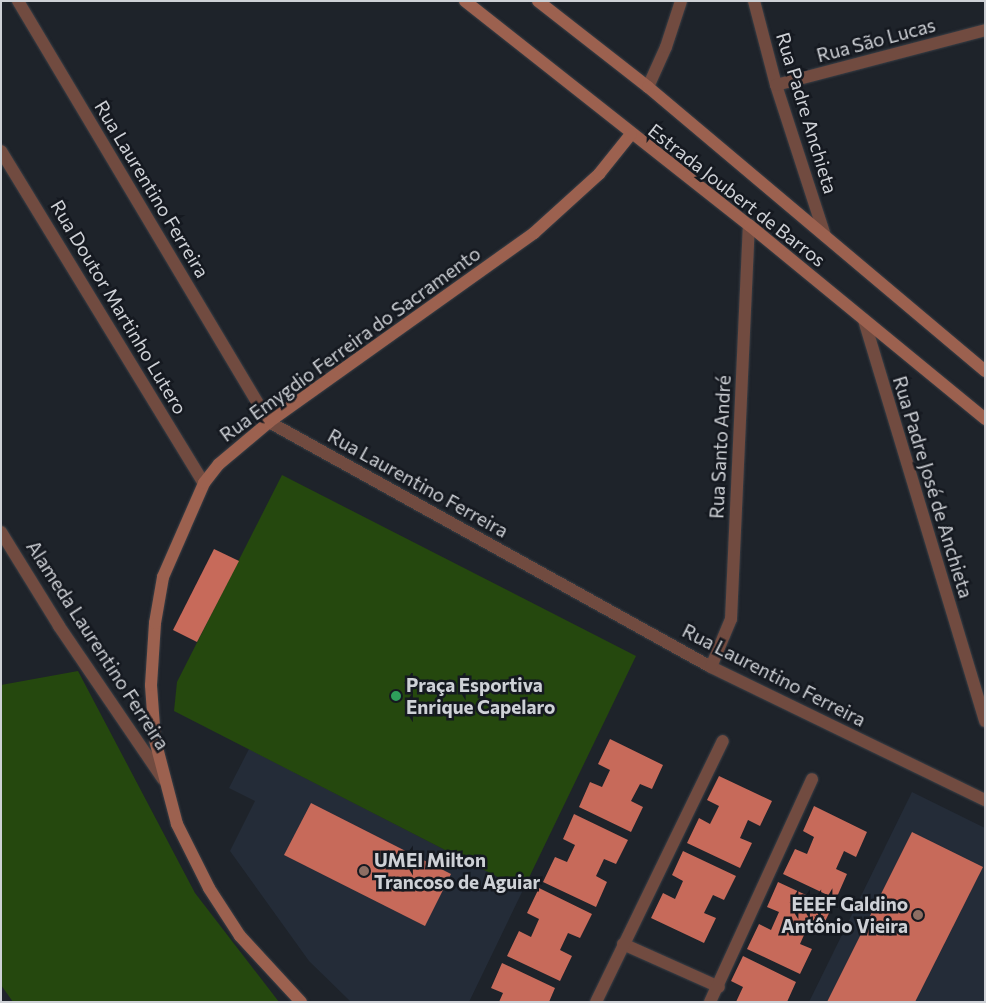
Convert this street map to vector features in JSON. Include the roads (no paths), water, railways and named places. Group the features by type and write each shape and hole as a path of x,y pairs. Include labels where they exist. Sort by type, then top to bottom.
{"main road":[{"name":"Estrada Joubert de Barros","path":"465,1 631,134 749,225 985,419"},
{"name":"Estrada Joubert de Barros","path":"538,1 648,87 985,371"},
{"name":"Rua Emygdio Ferreira do Sacramento","path":"301,1002 240,936 209,888 177,824 154,740 151,685 155,623 163,577 204,483 219,464 270,422 534,233 599,174 631,134"}],"street":[{"name":"Rua Laurentino Ferreira","path":"18,1 270,422 711,667 985,800"},
{"path":"648,87 666,47 681,1"},
{"name":"Rua Padre Anchieta","path":"754,1 776,85 825,236"},
{"name":"Rua São Lucas","path":"776,85 985,30"},
{"name":"Rua Doutor Martinho Lutero","path":"1,151 204,483"},
{"name":"Rua Santo André","path":"711,667 731,619 749,225"},
{"name":"Rua Padre José de Anchieta","path":"864,320 985,721"},
{"name":"Alameda Laurentino Ferreira","path":"1,532 59,626 164,779"},
{"path":"599,1001 623,944 723,742"},
{"path":"710,1002 719,987 812,779"},
{"path":"623,944 719,987"}],"place":[{"name":"Praça Esportiva Enrique Capelaro","path":"396,696"},
{"name":"UMEI Milton Trancoso de Aguiar","path":"364,871"},
{"name":"EEEF Galdino Antônio Vieira","path":"918,915"}]}
